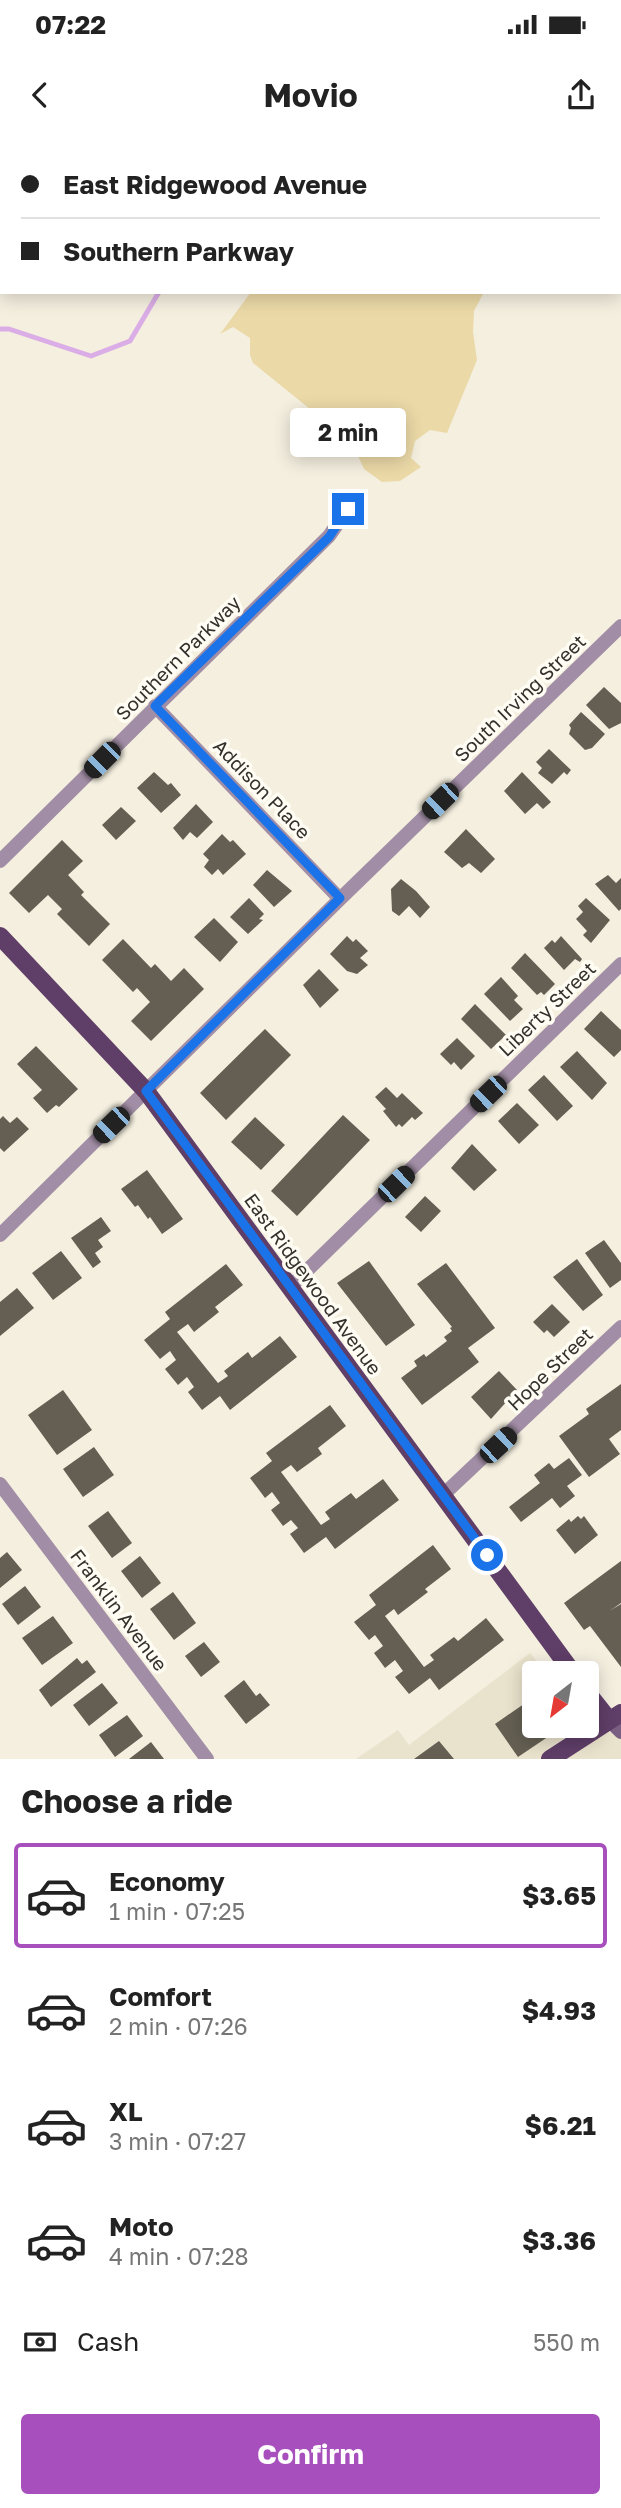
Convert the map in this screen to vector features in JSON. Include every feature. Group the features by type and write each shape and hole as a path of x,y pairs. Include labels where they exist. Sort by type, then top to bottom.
{"main road":[{"name":"East Ridgewood Avenue","path":"0,936 146,1091 564,1661"},
{"path":"550,1759 617,1722 599,1704"}],"street":[{"name":"Southern Parkway","path":"0,861 329,537 348,509"},
{"name":"South Irving Street","path":"0,1235 340,898 621,626"},
{"name":"Addison Place","path":"155,706 340,898"},
{"name":"Liberty Street","path":"290,1287 621,964"},
{"name":"Hope Street","path":"443,1495 621,1328"},
{"name":"Franklin Avenue","path":"0,1484 207,1759"}],"shaded area":[{"path":"250,294 483,294 474,311 473,332 477,360 447,433 430,430 415,441 411,458 421,467 400,481 382,482 364,469 352,443 253,363 250,338 233,327 220,334"},
{"path":"530,1653 537,1661 522,1661 522,1738 599,1738 599,1731 621,1717 621,1759 356,1759 398,1730 409,1745"}],"building":[{"path":"604,687 621,703 621,723 609,729 586,705"},
{"path":"581,712 605,734 592,748 585,750 569,734 569,725"},
{"path":"549,749 571,770 567,775 564,772 552,784 538,773 542,768 536,762"},
{"path":"154,772 168,785 171,783 181,795 161,813 137,788"},
{"path":"522,772 551,802 543,809 537,803 525,814 504,791"},
{"path":"196,804 213,822 197,838 190,832 183,840 173,828"},
{"path":"121,807 136,821 116,840 102,825"},
{"path":"466,829 495,859 481,873 469,863 462,868 444,852"},
{"path":"222,834 230,842 233,840 246,854 223,875 218,869 212,875 204,867 209,860 203,854"},
{"path":"62,840 83,861 68,875 84,892 81,895 110,924 89,946 57,914 62,909 48,895 29,913 9,893"},
{"path":"267,870 292,891 274,907 253,885"},
{"path":"608,875 616,883 621,878 619,911 595,884"},
{"path":"401,879 430,907 420,918 409,906 399,916 392,911 391,889"},
{"path":"249,898 264,914 259,919 263,920 248,934 230,917"},
{"path":"586,898 610,920 591,943 583,935 587,931 576,919 583,912 578,906"},
{"path":"214,918 238,942 220,962 194,937"},
{"path":"347,936 353,942 356,939 368,951 360,958 368,965 357,974 347,971 330,954"},
{"path":"561,936 582,959 580,962 575,959 564,970 544,948 552,940 555,943"},
{"path":"123,939 151,968 155,964 171,981 184,968 204,989 151,1041 131,1021 150,1002 137,988 133,992 102,960"},
{"path":"525,953 555,984 544,995 541,992 537,995 511,968"},
{"path":"319,969 339,990 320,1008 303,985"},
{"path":"501,977 518,996 514,1000 523,1009 510,1021 484,994"},
{"path":"475,1004 506,1035 491,1049 461,1019"},
{"path":"601,1011 621,1030 621,1050 614,1057 584,1029"},
{"path":"265,1029 291,1055 226,1120 200,1093"},
{"path":"457,1038 475,1056 461,1070 454,1062 451,1065 440,1054"},
{"path":"36,1046 78,1089 59,1107 56,1105 47,1113 33,1098 42,1090 17,1064"},
{"path":"577,1051 607,1083 592,1100 560,1067"},
{"path":"544,1075 573,1106 557,1121 528,1090"},
{"path":"386,1087 397,1098 402,1093 423,1113 415,1120 412,1117 402,1127 399,1124 396,1127 383,1111 386,1109 375,1097"},
{"path":"517,1103 539,1125 519,1144 498,1121"},
{"path":"343,1115 370,1140 297,1216 271,1191"},
{"path":"3,1116 10,1123 17,1117 29,1129 4,1152 0,1148 0,1119"},
{"path":"255,1117 285,1145 261,1170 231,1142"},
{"path":"472,1144 497,1170 474,1191 451,1168"},
{"path":"147,1170 183,1219 162,1234 150,1217 148,1219 138,1205 135,1207 121,1189"},
{"path":"425,1196 441,1211 421,1232 405,1217"},
{"path":"101,1217 111,1231 98,1240 103,1247 95,1253 101,1262 93,1268 71,1238"},
{"path":"604,1240 621,1263 621,1280 610,1288 585,1253"},
{"path":"61,1251 82,1278 53,1300 32,1273"},
{"path":"577,1259 603,1295 583,1311 553,1277"},
{"path":"369,1261 415,1325 386,1346 337,1283"},
{"path":"446,1263 495,1328 468,1348 479,1362 422,1405 401,1378 417,1366 414,1361 424,1354 426,1357 447,1341 444,1337 452,1331 452,1327 417,1284"},
{"path":"226,1264 243,1285 215,1307 219,1312 194,1332 188,1324 177,1332 218,1383 228,1376 224,1371 248,1352 252,1358 280,1336 297,1357 230,1410 220,1396 202,1410 188,1392 194,1387 187,1377 178,1385 165,1369 176,1360 170,1351 160,1359 144,1340 170,1319 165,1312"},
{"path":"17,1288 34,1308 0,1336 0,1302"},
{"path":"552,1304 570,1322 554,1337 547,1330 544,1333 533,1322"},
{"path":"499,1371 517,1390 491,1419 471,1397"},
{"path":"621,1384 621,1430 609,1439 620,1454 589,1477 559,1436 589,1414 586,1409"},
{"path":"63,1390 92,1430 57,1455 28,1415"},
{"path":"330,1405 346,1426 318,1448 322,1454 297,1472 291,1465 281,1472 321,1525 330,1519 325,1512 351,1493 356,1499 383,1479 399,1500 335,1549 326,1537 304,1553 290,1534 298,1528 291,1520 283,1526 271,1510 280,1503 272,1492 265,1498 250,1478 272,1461 266,1453"},
{"path":"94,1447 114,1475 83,1497 63,1469"},
{"path":"569,1458 582,1475 567,1486 575,1496 560,1508 552,1498 521,1522 509,1507 540,1483 534,1475 549,1463 554,1469"},
{"path":"108,1511 132,1543 112,1558 88,1526"},
{"path":"578,1516 581,1519 584,1516 598,1535 575,1554 556,1530 569,1519 571,1522"},
{"path":"433,1545 451,1569 425,1589 428,1592 398,1615 394,1609 385,1616 424,1667 434,1660 430,1655 454,1637 458,1641 486,1618 504,1640 439,1690 430,1678 409,1694 395,1677 403,1671 395,1660 385,1668 374,1653 383,1646 375,1635 369,1640 354,1622 376,1605 369,1595"},
{"path":"7,1552 22,1570 0,1588 0,1558"},
{"path":"140,1556 161,1583 142,1598 121,1571"},
{"path":"621,1561 621,1603 611,1610 621,1604 621,1667 590,1626 584,1630 564,1603"},
{"path":"25,1586 41,1607 18,1625 2,1604"},
{"path":"173,1592 196,1623 174,1640 150,1609"},
{"path":"53,1616 73,1643 42,1665 22,1638"},
{"path":"204,1642 220,1662 201,1677 185,1656"},
{"path":"77,1658 82,1664 87,1660 96,1672 51,1707 39,1690"},
{"path":"244,1680 256,1696 260,1693 270,1705 246,1724 224,1696"},
{"path":"102,1683 118,1703 89,1726 73,1705"},
{"path":"522,1705 522,1738 546,1738 518,1757 495,1724"},
{"path":"127,1715 143,1736 115,1757 99,1735"},
{"path":"439,1741 454,1759 414,1759"},
{"path":"151,1742 164,1759 129,1759"}],"waterway":[{"path":"0,329 9,329 91,356 130,341 158,294"}],"route":[{"path":"348,509 329,537 155,706 340,898 146,1091 487,1555"}]}
